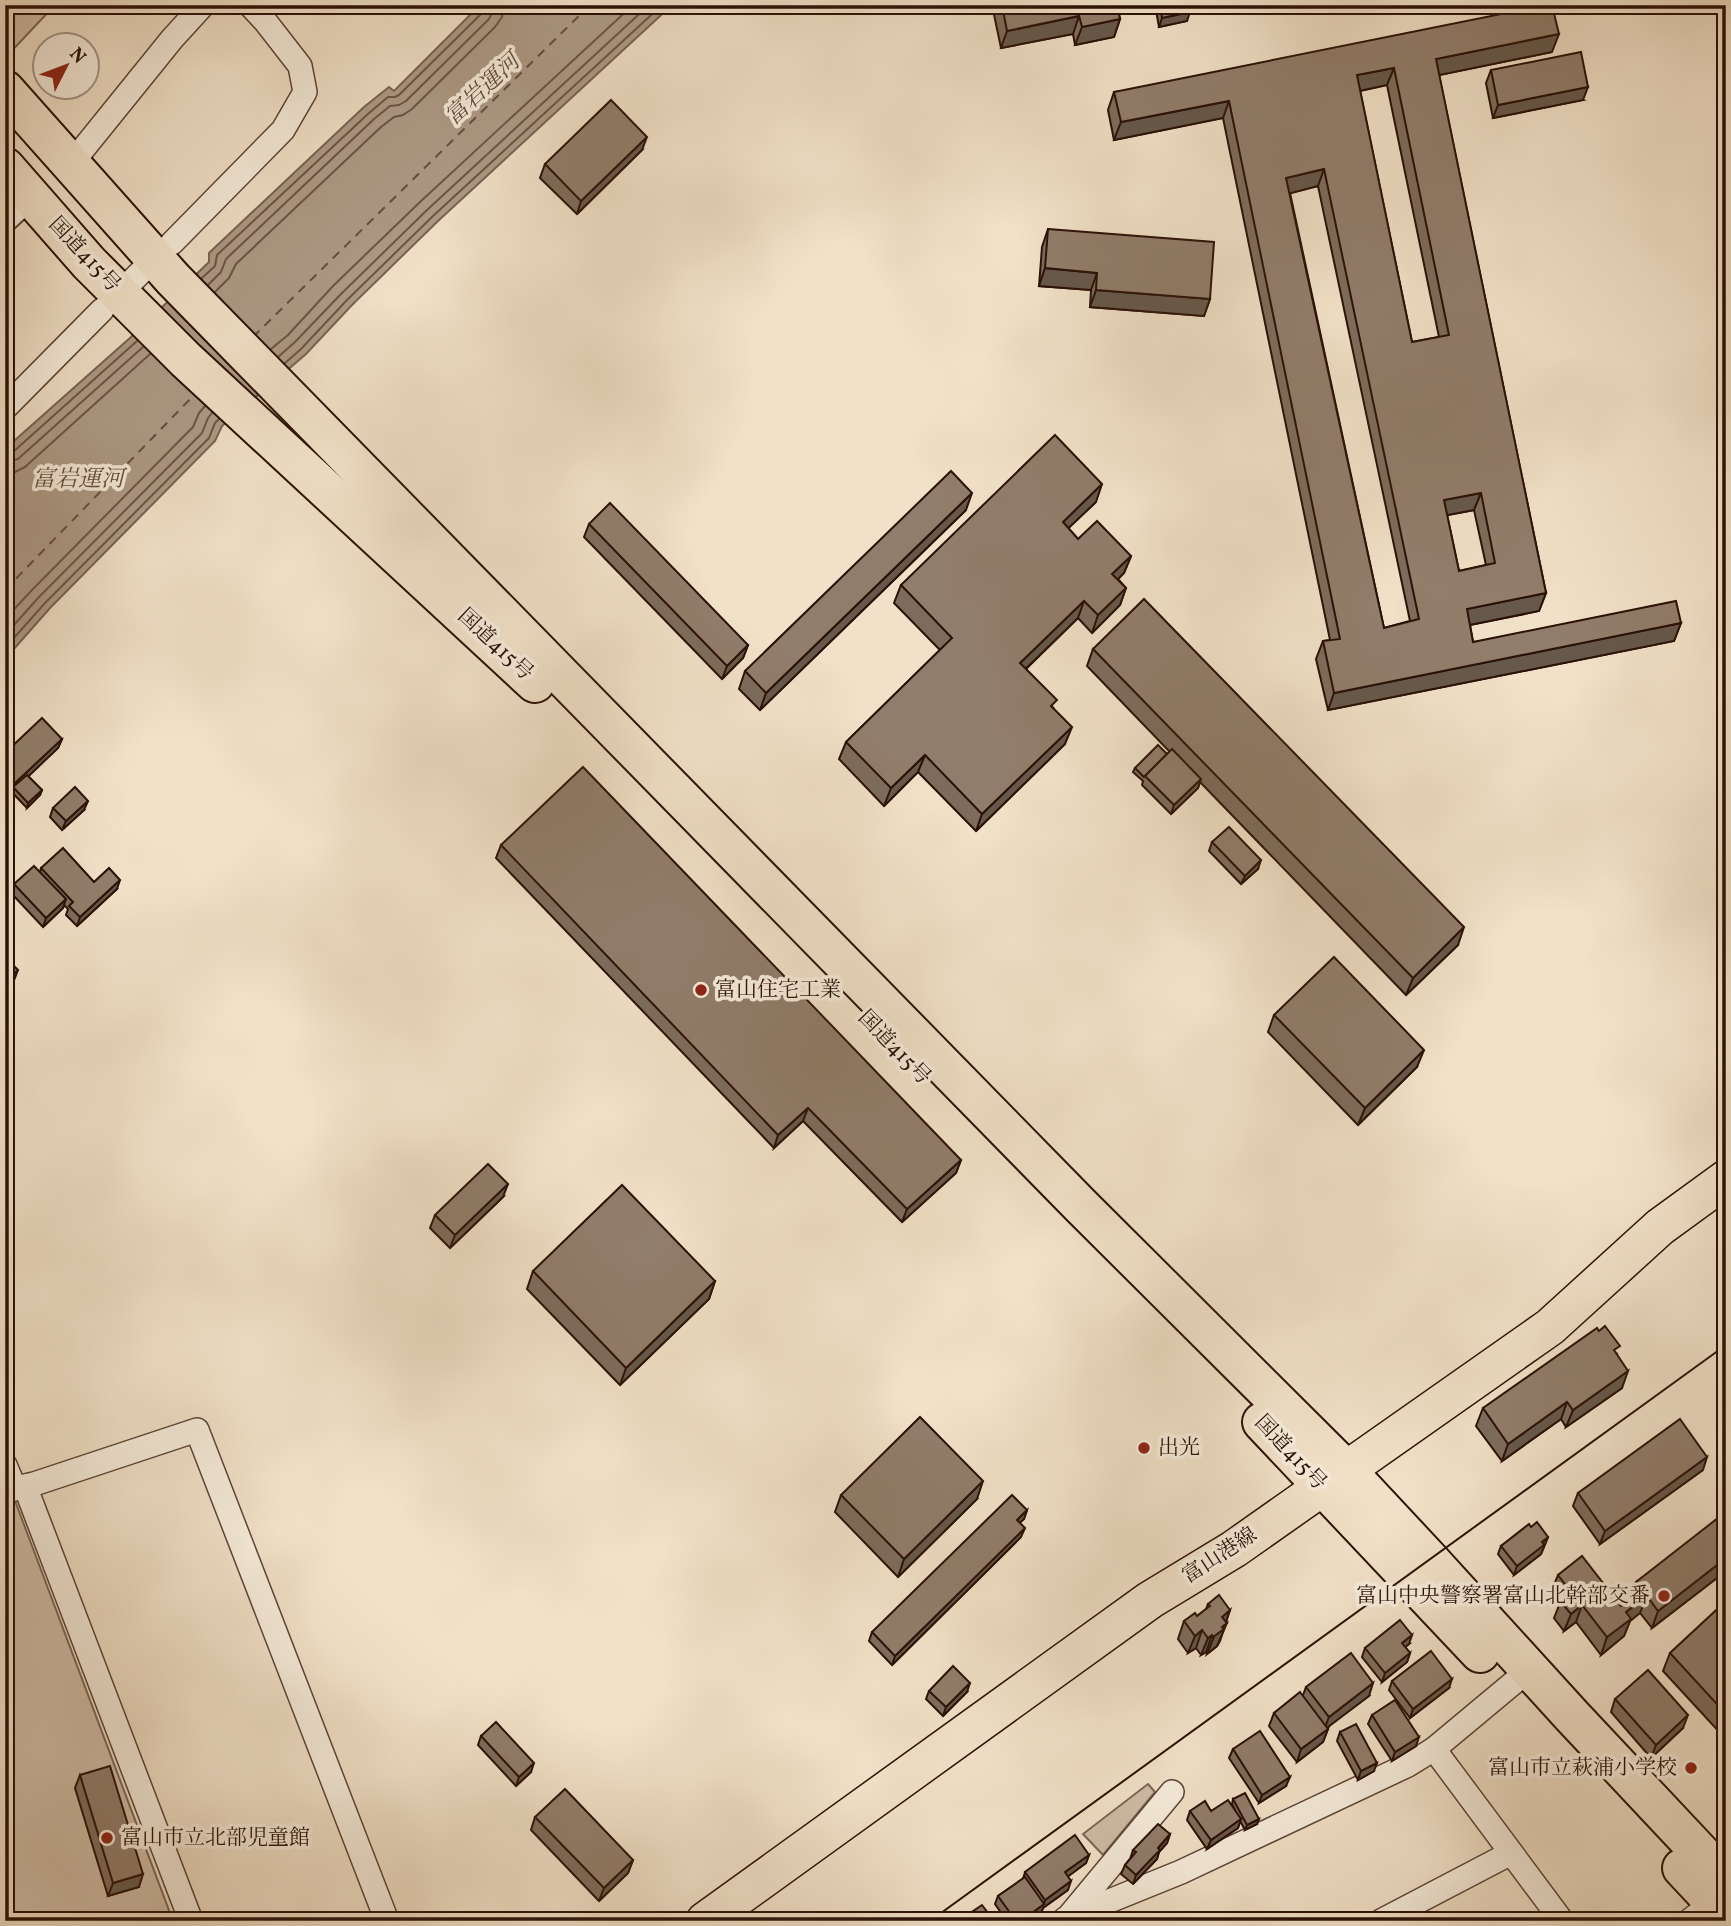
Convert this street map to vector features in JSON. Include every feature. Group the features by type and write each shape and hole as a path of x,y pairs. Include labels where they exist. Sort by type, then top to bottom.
{"highway":[{"name":"国道415号","path":"5,90 71,164 143,283 246,417 529,677 1278,1438 1334,1479"},
{"name":"国道415号","path":"13,188 89,263 143,283 278,387 1081,1206 1520,1677 1553,1734 1716,1902"}],"main road":[{"name":"富山港線","path":"705,1921 1150,1600 1234,1549 1550,1327 1660,1227 1726,1179"}],"street":[{"path":"71,164 172,38 203,5"},
{"path":"5,408 143,283 283,130 305,92 300,66 250,5"},
{"path":"15,1489 197,1430 387,1921"},
{"path":"5,1465 191,1921"},
{"path":"1065,1920 1181,1872 1408,1765 1434,1749 1520,1677"},
{"path":"1434,1749 1562,1921"},
{"path":"1065,1920 1172,1792"},
{"path":"1381,1921 1511,1853"}],"shaded area":[{"path":"5,5 55,5 5,58"},
{"path":"14,1498 173,1921 5,1921 5,1501"},
{"path":"1148,1784 1155,1792 1103,1855 1083,1834"}],"water":[{"name":"富岩運河","path":"480,5 672,5 438,221 306,354 222,426 215,441 50,608 5,659 5,449 131,337 209,262 209,253 364,107 389,87 394,91"}],"building":[{"path":"1002,5 1117,5 1120,19 1082,27 1079,16 1007,31"},
{"path":"1160,5 1188,5 1190,12 1162,18"},
{"path":"1552,5 1559,34 1436,59 1546,593 1467,609 1473,642 1676,601 1681,623 1334,693 1323,641 1340,639 1229,101 1121,122 1114,92","holes":["1394,68 1449,335 1412,342 1357,75","1324,169 1419,619 1384,628 1286,178","1481,493 1495,563 1459,571 1444,500"]},
{"path":"1581,52 1588,87 1498,105 1491,70"},
{"path":"611,100 647,137 581,201 545,164"},
{"path":"1048,229 1214,242 1210,299 1096,290 1097,273 1045,268"},
{"path":"1055,435 1102,484 1063,522 1078,539 1097,521 1131,556 1112,574 1126,588 1098,615 1084,601 1020,663 1057,700 1051,706 1072,727 982,814 925,755 891,788 846,742 952,638 901,585"},
{"path":"951,471 972,493 766,693 745,671"},
{"path":"610,503 748,645 727,666 589,524"},
{"path":"1144,599 1464,927 1413,978 1093,649"},
{"path":"42,718 62,739 15,783 5,773 5,753"},
{"path":"1158,745 1167,754 1144,777 1135,768"},
{"path":"1172,749 1201,779 1174,805 1145,776"},
{"name":"富山住宅工業","path":"583,767 961,1160 907,1209 808,1108 778,1135 501,845"},
{"path":"27,775 42,790 28,803 13,787"},
{"path":"75,787 88,801 66,821 53,808"},
{"path":"1229,827 1261,860 1245,876 1212,842"},
{"path":"63,848 94,882 109,868 120,880 80,917 69,906 73,902 41,868"},
{"path":"34,866 66,899 46,918 14,884"},
{"path":"5,957 18,970 5,982"},
{"path":"1334,957 1424,1050 1365,1108 1274,1015"},
{"path":"488,1164 508,1184 455,1235 435,1215"},
{"path":"622,1185 715,1281 626,1368 533,1271"},
{"path":"1605,1326 1620,1346 1614,1350 1628,1371 1573,1410 1567,1402 1508,1444 1483,1408 1597,1328 1599,1331"},
{"path":"920,1417 983,1481 904,1559 841,1495"},
{"path":"1680,1419 1707,1457 1605,1531 1578,1493"},
{"path":"1012,1495 1027,1510 1017,1520 1025,1528 895,1656 872,1632"},
{"path":"1723,1514 1726,1518 1726,1558 1658,1611 1647,1596 1626,1612 1631,1619 1607,1637 1582,1605 1571,1614 1560,1601 1571,1592 1558,1575 1582,1556 1621,1606 1641,1590 1636,1582"},
{"path":"1537,1522 1548,1537 1542,1542 1544,1545 1517,1566 1501,1546 1529,1524 1531,1527"},
{"path":"1219,1595 1230,1610 1222,1617 1227,1623 1222,1627 1224,1629 1213,1637 1212,1635 1208,1638 1202,1630 1195,1636 1184,1621 1195,1613 1197,1616"},
{"path":"1726,1601 1726,1714 1670,1653"},
{"path":"1400,1620 1412,1635 1402,1643 1410,1653 1385,1673 1365,1648"},
{"path":"1431,1651 1452,1679 1413,1709 1392,1681"},
{"path":"1351,1653 1373,1683 1329,1717 1306,1687"},
{"path":"953,1666 970,1683 946,1707 929,1691"},
{"path":"1648,1670 1688,1715 1656,1745 1615,1699"},
{"path":"1300,1692 1328,1729 1301,1749 1274,1713"},
{"path":"1395,1700 1419,1737 1395,1752 1372,1715"},
{"path":"496,1722 534,1763 519,1777 481,1736"},
{"path":"1356,1724 1377,1763 1361,1771 1340,1732"},
{"path":"1260,1731 1290,1777 1262,1795 1233,1749"},
{"name":"富山市立北部児童館","path":"110,1766 143,1874 113,1883 80,1775"},
{"path":"565,1789 633,1860 604,1888 535,1817"},
{"path":"1245,1793 1259,1819 1247,1825 1233,1799"},
{"path":"1228,1800 1241,1819 1211,1840 1190,1811 1205,1801 1211,1811"},
{"path":"1158,1824 1170,1834 1158,1848 1160,1850 1136,1875 1125,1865 1136,1852 1133,1850"},
{"path":"1075,1835 1089,1855 1065,1872 1071,1881 1045,1900 1025,1872"},
{"path":"1025,1877 1044,1904 1021,1921 1016,1921 998,1896"},
{"path":"982,1905 994,1921 960,1920"}],"ferry route":[{"path":"253,337 590,5"},
{"path":"5,590 194,395"}],"tram line":[{"path":"930,1921 1726,1345"}],"place":[{"name":"富山住宅工業","path":"701,990"},
{"name":"出光","path":"1144,1448"},
{"name":"富山中央警察署富山北幹部交番","path":"1664,1596"},
{"name":"富山市立萩浦小学校","path":"1691,1768"},
{"name":"富山市立北部児童館","path":"107,1838"}]}
